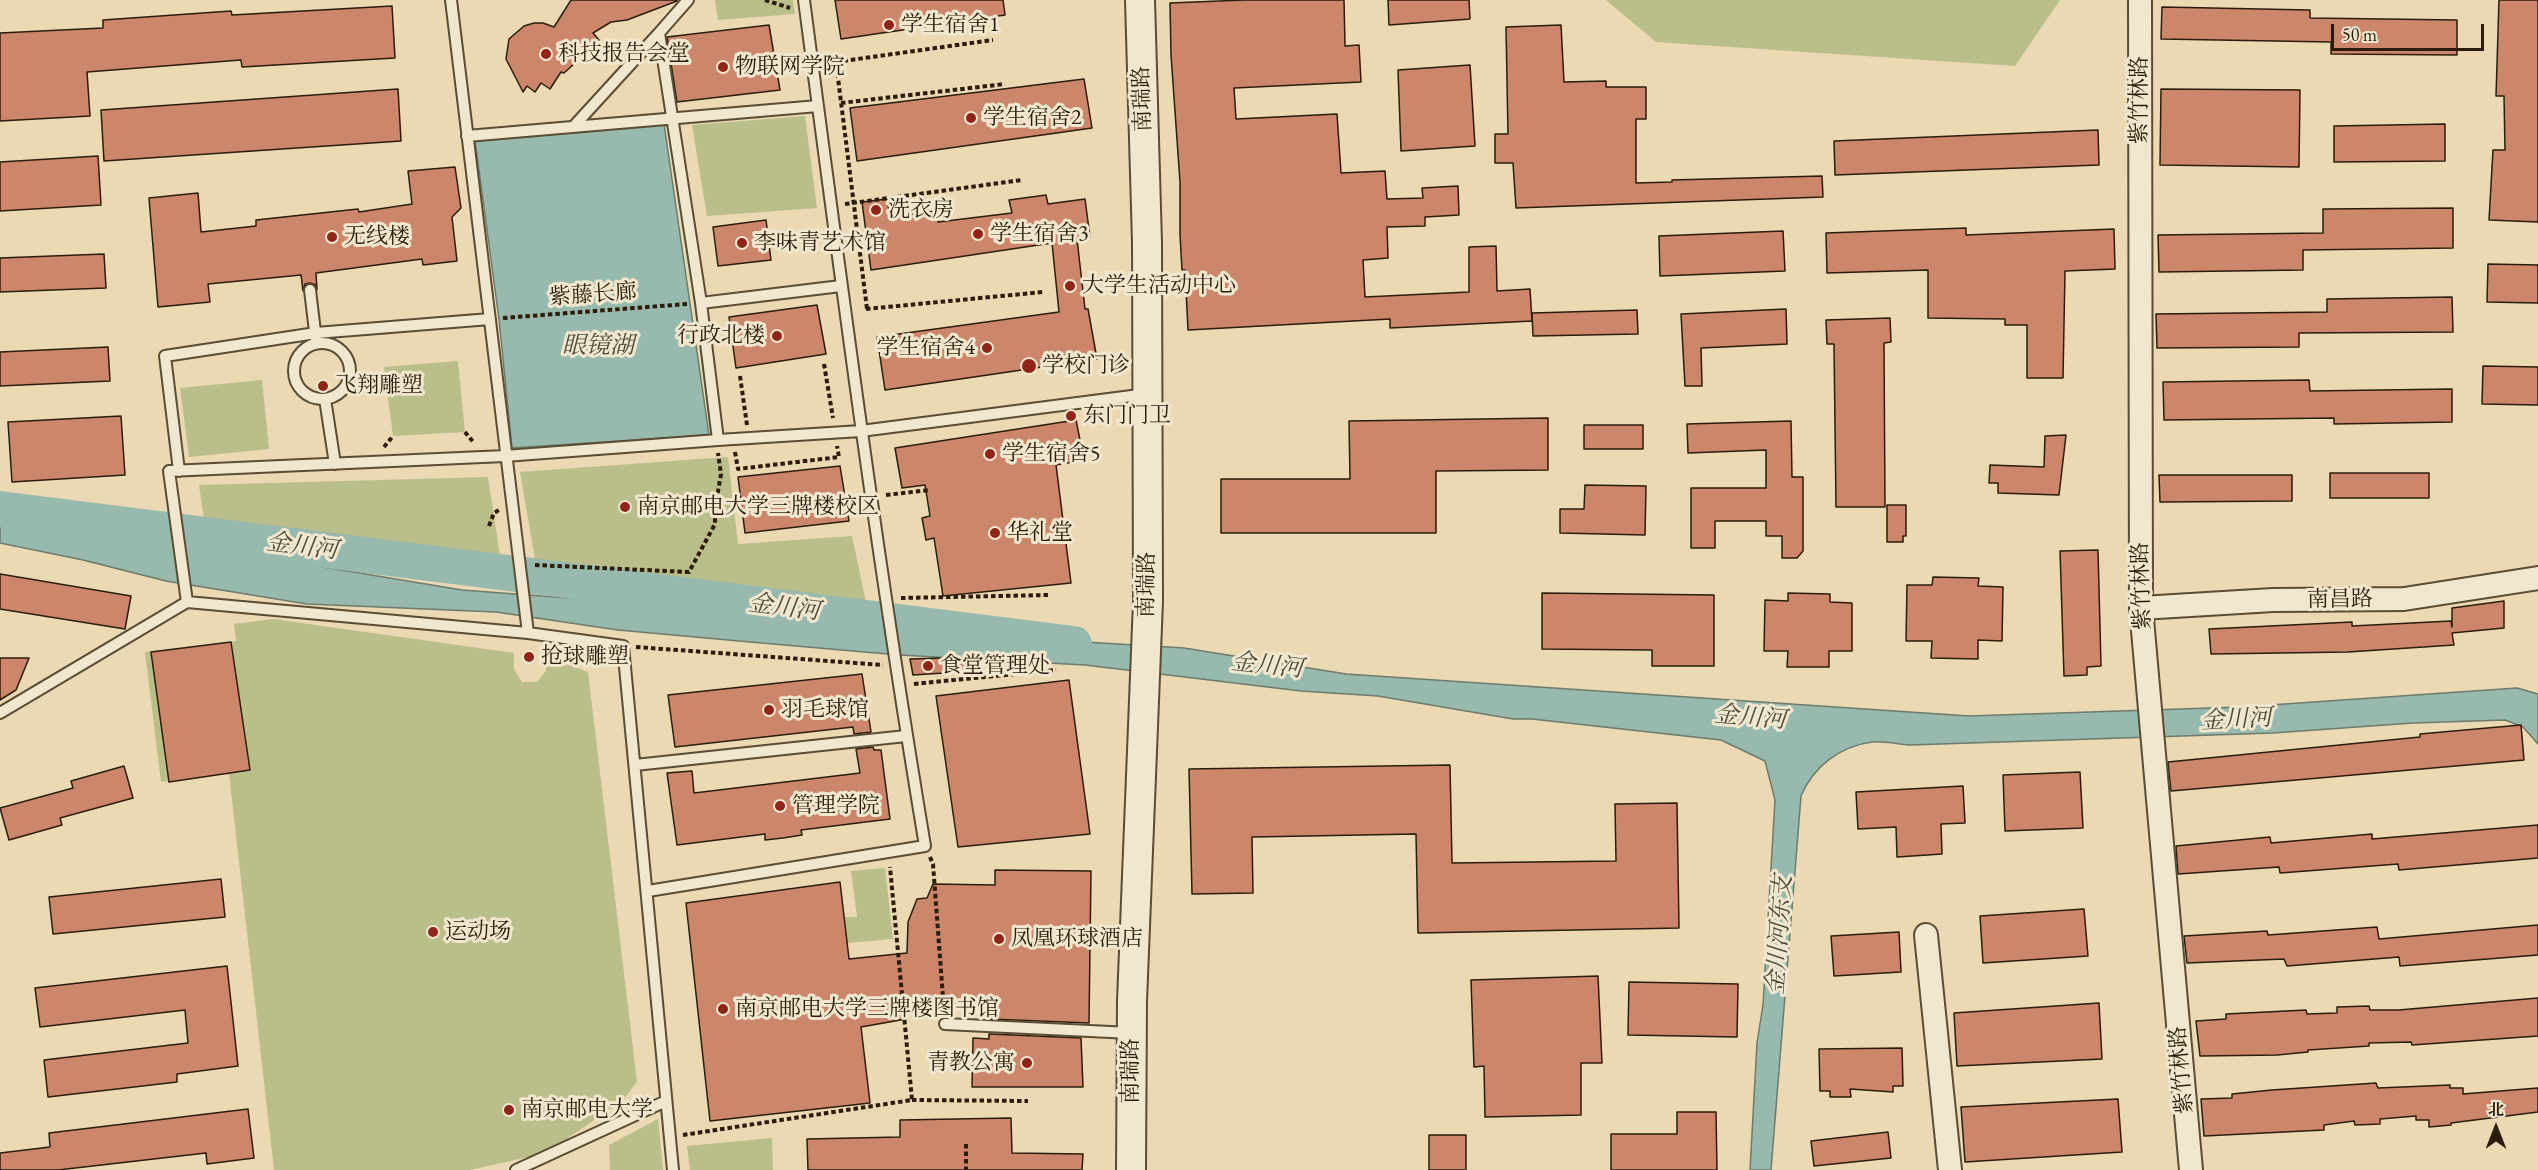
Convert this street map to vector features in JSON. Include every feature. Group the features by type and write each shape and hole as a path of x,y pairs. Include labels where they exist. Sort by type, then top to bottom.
{"street":[{"name":"南瑞路","path":"1131,1170 1131,1033 1148,601 1147,243 1140,0"},
{"name":"紫竹林路","path":"2140,0 2141,615 2191,1170"},
{"name":"南昌路","path":"2141,615 2273,600 2404,599 2538,578"},
{"path":"1926,935 1950,1170"}],"lane":[{"path":"451,0 467,136 495,319 505,456 528,633"},
{"path":"574,126 688,0"},
{"path":"648,891 924,846 870,497 804,0"},
{"path":"659,33 701,303 718,440"},
{"path":"467,136 818,106"},
{"path":"701,303 841,286"},
{"path":"310,290 316,338 301,353 294,370 299,388 306,394 325,399 333,397 346,385 350,367 342,351 316,338"},
{"path":"179,471 165,356 495,319"},
{"path":"187,597 169,471 505,456 861,431 1147,394"},
{"path":"325,399 335,464"},
{"path":"0,713 187,597 528,633 623,646 673,1170"},
{"path":"635,765 906,736"},
{"path":"945,1024 1131,1033"},
{"path":"516,1170 666,1101"}],"path":[{"path":"765,0 805,12"},
{"path":"812,65 993,40"},
{"path":"836,62 867,309"},
{"path":"841,103 1005,84"},
{"path":"854,203 1022,180"},
{"path":"845,311 1043,292"},
{"name":"紫藤长廊","path":"495,319 689,304"},
{"path":"740,376 749,438"},
{"path":"520,567 689,572 715,524 721,474 718,440"},
{"path":"870,497 929,490"},
{"path":"886,604 1048,594"},
{"path":"623,646 895,666"},
{"path":"898,686 1056,670"},
{"path":"924,846 933,864 945,1024"},
{"path":"888,852 912,1100"},
{"path":"670,1137 912,1100 1028,1101"},
{"path":"966,1144 966,1170"}],"green space":[{"path":"715,0 793,0 795,14 718,20"},
{"path":"1606,0 2060,0 2015,66 1656,42"},
{"path":"805,116 817,208 707,216 692,125"},
{"path":"458,361 465,432 393,436 384,367"},
{"path":"262,380 269,449 189,457 180,388"},
{"path":"728,457 738,544 852,536 868,612 539,582 520,472"},
{"path":"488,477 504,582 206,532 199,485"},
{"name":"运动场","path":"273,619 514,653 514,669 522,682 537,682 546,671 545,656 588,672 637,1082 622,1101 546,1153 470,1170 274,1170 229,774 161,782 145,652 236,641 234,624"},
{"path":"885,868 893,939 847,943 844,917 857,917 851,871"},
{"path":"658,1119 663,1170 610,1170 609,1145"},
{"path":"772,1138 773,1170 690,1170 687,1146"}],"water":[{"name":"眼镜湖","path":"664,124 709,435 512,448 499,319 475,140"},
{"name":"金川河东支","path":"0,519 299,563 462,590 674,606 970,635 1184,648 1346,674 1969,716 2241,707 2517,688 2538,694 2538,744 2523,727 2505,720 2413,723 2273,733 1910,745 1872,742 1860,744 1839,753 1820,767 1801,796 1771,1170 1750,1170 1757,1043 1763,1005 1775,800 1765,761 1721,740 1532,719 1513,719 1378,696 1301,691 1085,665 899,655 739,641 618,630 496,612 307,604 166,581 83,560 0,543"}],"building":[{"name":"科技报告会堂","path":"571,0 677,1 627,20 611,22 593,33 599,40 564,73 561,72 550,89 541,83 535,92 527,86 523,92 506,59 509,39 524,26 534,23 554,27"},
{"name":"学生宿舍1","path":"835,0 1003,0 1005,15 841,39"},
{"path":"1344,0 1345,46 1359,45 1361,82 1234,88 1236,119 1337,114 1341,173 1385,171 1387,199 1423,198 1422,188 1458,186 1459,215 1425,217 1425,226 1387,227 1388,258 1363,260 1365,297 1469,292 1469,247 1496,246 1497,291 1530,289 1532,321 1390,328 1390,319 1188,330 1185,270 1182,270 1180,235 1180,182 1171,55 1170,3"},
{"path":"1388,0 1469,0 1470,19 1389,25"},
{"path":"2499,0 2538,0 2538,222 2489,220 2493,150 2505,150 2504,96 2496,96"},
{"path":"392,6 395,58 242,67 241,60 87,72 90,116 0,121 0,33 103,28 103,20 231,11 232,15"},
{"path":"2162,7 2310,10 2310,18 2457,20 2457,55 2331,54 2331,42 2161,39"},
{"name":"物联网学院","path":"769,25 780,90 677,102 667,37"},
{"path":"1561,25 1564,82 1606,81 1606,87 1646,87 1646,119 1636,119 1636,183 1822,176 1823,197 1516,208 1513,163 1495,163 1495,134 1508,134 1506,27"},
{"path":"1470,65 1475,146 1401,151 1398,70"},
{"name":"学生宿舍2","path":"1084,79 1092,128 857,161 850,108"},
{"path":"398,89 401,141 104,161 101,110"},
{"path":"2161,89 2300,90 2299,167 2160,165"},
{"path":"2445,124 2445,161 2334,162 2334,126"},
{"path":"2098,130 2099,165 1835,175 1834,141"},
{"path":"98,156 101,205 0,211 0,162"},
{"name":"无线楼","path":"455,167 461,208 452,217 457,261 423,265 422,259 316,273 317,290 316,285 310,283 305,284 303,291 301,275 208,284 210,302 158,307 149,198 198,193 201,232 256,226 256,220 358,209 359,212 412,204 408,171"},
{"path":"1046,195 1048,204 1085,199 1090,237 1077,239 1085,309 1088,309 1097,359 885,390 877,337 1059,312 1052,243 871,270 862,202 887,199 890,217 935,211 938,222 1012,213 1009,200"},
{"path":"2453,208 2453,248 2303,250 2303,270 2159,272 2158,235 2323,233 2323,209"},
{"name":"李味青艺术馆","path":"766,220 771,260 718,266 713,227"},
{"path":"1966,228 1966,235 2114,229 2115,269 2065,271 2063,378 2027,378 2027,325 2005,325 2005,319 1928,318 1928,270 1827,273 1826,233"},
{"path":"1783,231 1785,271 1660,276 1659,236"},
{"path":"104,254 106,288 0,292 0,258"},
{"path":"2488,264 2538,265 2538,303 2487,302"},
{"path":"2452,297 2453,332 2299,333 2299,347 2157,348 2156,314 2327,312 2327,299"},
{"name":"行政北楼","path":"817,305 826,354 736,368 729,317"},
{"path":"1786,309 1787,344 1701,348 1702,386 1685,386 1681,314"},
{"path":"1637,310 1638,334 1533,336 1532,313"},
{"path":"1890,318 1891,342 1884,343 1885,507 1836,507 1834,344 1827,344 1826,320"},
{"path":"108,347 110,381 0,386 0,352"},
{"path":"2483,366 2538,367 2538,405 2482,404"},
{"path":"2309,380 2310,391 2452,389 2452,422 2334,424 2334,418 2164,420 2163,382"},
{"path":"121,416 125,475 12,482 8,422"},
{"path":"1548,418 1548,470 1436,471 1436,533 1221,533 1221,479 1350,479 1349,421"},
{"path":"1076,420 1084,460 1056,465 1071,583 943,596 934,538 926,540 922,518 930,516 925,485 902,488 895,448"},
{"path":"1791,421 1792,477 1803,477 1803,551 1797,558 1782,558 1782,536 1766,536 1766,521 1715,521 1715,548 1691,548 1691,488 1766,488 1766,450 1688,453 1687,424"},
{"path":"1584,425 1643,425 1643,449 1584,449"},
{"path":"2066,435 2059,495 1998,493 1998,483 1989,483 1990,465 2044,467 2045,436"},
{"path":"840,466 849,521 745,533 738,477"},
{"path":"2330,473 2429,473 2429,498 2330,498"},
{"path":"2159,475 2292,475 2292,501 2160,502"},
{"path":"1585,485 1646,486 1645,535 1560,533 1560,509 1584,509"},
{"path":"1887,505 1906,505 1906,536 1903,536 1903,542 1887,542"},
{"path":"2098,550 2101,666 2087,667 2087,675 2064,676 2060,551"},
{"path":"0,574 131,596 125,629 0,609"},
{"path":"1933,577 1979,578 1978,586 2003,587 2002,641 1978,640 1978,659 1931,658 1932,641 1906,641 1907,585 1932,585"},
{"path":"1542,593 1714,595 1714,666 1652,666 1652,650 1542,649"},
{"path":"1788,593 1830,594 1830,602 1852,603 1852,651 1829,651 1829,667 1787,667 1788,651 1764,651 1765,600 1788,601"},
{"path":"2504,601 2504,628 2452,633 2454,645 2348,652 2211,654 2209,629 2352,622 2352,626 2451,621 2452,627 2452,608"},
{"path":"231,642 250,770 169,782 151,652"},
{"path":"973,657 974,671 913,675 910,659"},
{"path":"0,658 29,658 16,690 0,700"},
{"name":"羽毛球馆","path":"862,674 871,732 854,734 853,727 675,747 668,695"},
{"path":"1069,680 1090,834 958,847 936,696"},
{"path":"2521,725 2524,760 2171,791 2168,762"},
{"name":"管理学院","path":"873,747 874,750 881,750 890,819 801,830 802,835 783,838 765,840 765,834 677,845 667,773 692,771 694,793 860,773 856,749"},
{"path":"1450,765 1452,863 1616,861 1615,804 1677,803 1679,928 1418,933 1416,834 1252,837 1253,893 1192,894 1189,769"},
{"path":"124,766 133,798 60,818 62,825 9,840 0,808 73,788 71,781"},
{"path":"2080,772 2083,828 2005,831 2003,775"},
{"path":"1963,786 1965,823 1941,824 1942,854 1897,857 1896,827 1858,829 1856,792"},
{"path":"2538,825 2538,858 2399,870 2398,864 2280,873 2279,867 2178,874 2176,846 2270,837 2271,843 2372,834 2372,839"},
{"path":"995,870 1091,871 1089,1023 989,1019 990,1004 903,1003 906,1019 861,1027 870,1103 710,1121 686,903 840,882 849,959 907,953 908,922 917,899 927,898 933,884 995,885"},
{"path":"221,879 225,917 53,934 49,897"},
{"path":"2084,909 2088,956 1983,963 1980,916"},
{"path":"2538,925 2538,955 2400,966 2399,957 2287,966 2284,959 2187,963 2184,936 2267,931 2268,935 2377,927 2379,939"},
{"path":"1899,932 1901,972 1834,976 1831,936"},
{"path":"227,966 238,1066 177,1074 177,1082 48,1097 44,1060 188,1043 185,1010 40,1027 35,988"},
{"path":"1598,976 1602,1063 1581,1063 1581,1115 1485,1117 1484,1066 1474,1067 1471,980"},
{"path":"1629,982 1738,984 1737,1037 1628,1035"},
{"path":"2538,998 2538,1036 2412,1045 2411,1042 2369,1043 2369,1046 2308,1050 2308,1052 2277,1055 2200,1056 2196,1021 2226,1019 2226,1014 2306,1010 2307,1014 2337,1013 2337,1007 2369,1006 2370,1010 2399,1010"},
{"path":"2099,1003 2102,1059 1957,1066 1954,1013"},
{"name":"青教公寓","path":"989,1034 1081,1038 1083,1087 972,1087 973,1038 989,1039"},
{"path":"1902,1048 1903,1086 1893,1086 1893,1092 1850,1089 1851,1097 1830,1097 1830,1091 1820,1091 1819,1049"},
{"path":"2376,1083 2378,1088 2450,1085 2450,1088 2463,1088 2463,1094 2538,1088 2538,1112 2429,1127 2429,1120 2416,1120 2416,1116 2380,1119 2380,1124 2355,1125 2354,1121 2324,1125 2324,1130 2204,1136 2201,1099 2232,1098 2232,1094 2272,1090"},
{"path":"2118,1099 2122,1152 1965,1162 1961,1107"},
{"path":"248,1109 254,1158 207,1164 206,1153 58,1170 0,1170 0,1153 50,1147 49,1133"},
{"path":"1677,1112 1716,1112 1717,1170 1611,1170 1611,1134 1677,1134"},
{"path":"1011,1118 1012,1153 1083,1154 1082,1170 808,1170 807,1139 900,1137 900,1120"},
{"path":"1888,1132 1891,1158 1814,1166 1811,1141"},
{"path":"1429,1135 1466,1135 1466,1170 1429,1170"}],"waterway":[{"name":"金川河","path":"0,509 1074,644"}],"place":[{"name":"学生宿舍1","path":"889,25"},
{"name":"科技报告会堂","path":"546,54"},
{"name":"物联网学院","path":"723,67"},
{"name":"学生宿舍2","path":"971,118"},
{"name":"洗衣房","path":"876,210"},
{"name":"学生宿舍3","path":"978,234"},
{"name":"无线楼","path":"332,237"},
{"name":"李味青艺术馆","path":"742,243"},
{"name":"大学生活动中心","path":"1070,286"},
{"name":"行政北楼","path":"777,336"},
{"name":"学生宿舍4","path":"987,348"},
{"name":"学校门诊","path":"1029,366"},
{"name":"飞翔雕塑","path":"323,386"},
{"name":"东门门卫","path":"1071,416"},
{"name":"学生宿舍5","path":"990,454"},
{"name":"南京邮电大学三牌楼校区","path":"625,507"},
{"name":"华礼堂","path":"995,533"},
{"name":"抢球雕塑","path":"529,657"},
{"name":"食堂管理处","path":"928,666"},
{"name":"羽毛球馆","path":"769,710"},
{"name":"管理学院","path":"780,806"},
{"name":"运动场","path":"433,932"},
{"name":"凤凰环球酒店","path":"999,939"},
{"name":"南京邮电大学三牌楼图书馆","path":"723,1009"},
{"name":"青教公寓","path":"1027,1063"},
{"name":"南京邮电大学","path":"509,1110"}]}
